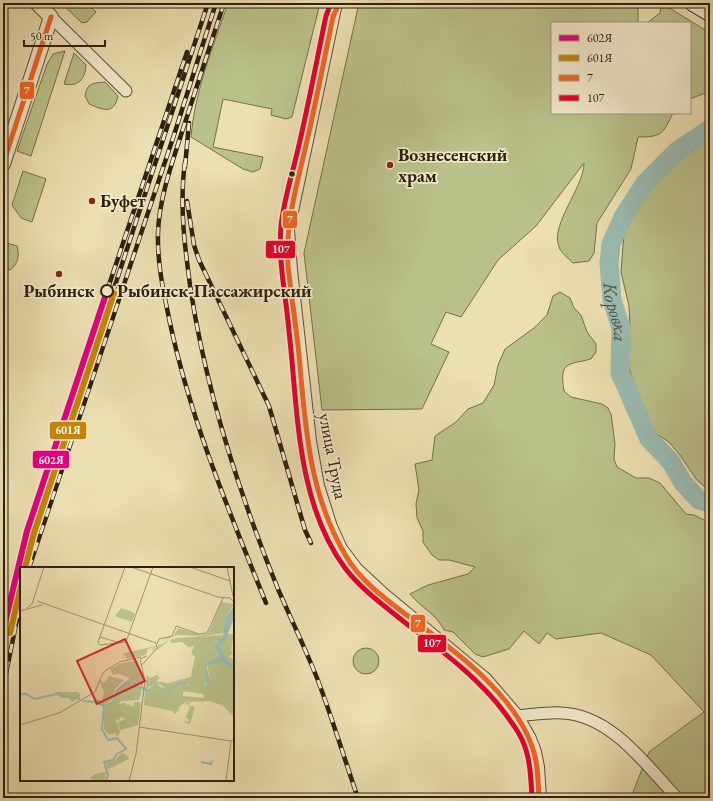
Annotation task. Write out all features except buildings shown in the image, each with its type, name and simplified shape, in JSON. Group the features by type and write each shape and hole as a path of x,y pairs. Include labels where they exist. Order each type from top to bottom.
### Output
{"main road":[{"path":"693,3 710,13"}],"street":[{"path":"37,3 126,91"},
{"path":"333,17 335,3"},
{"path":"333,17 338,3"},
{"path":"3,164 51,17"},
{"name":"улица Труда","path":"333,17 287,230 311,464 316,486 330,528 346,559 384,596 485,680 516,716 529,739 534,752 537,767 539,798"},
{"path":"3,130 20,112"},
{"path":"516,716 562,713 580,716 596,723 613,733 635,752 676,798"}],"green space":[{"path":"61,3 87,3 96,12 87,22 82,23"},
{"path":"228,3 320,3 292,117 286,119 271,115 272,109 223,99 213,147 263,157 260,169 253,172 243,169 191,137 196,102"},
{"path":"359,3 638,3 638,22 551,22 551,114 673,114 667,126 657,135 638,137 631,169 597,223 594,253 589,261 573,263 563,254 559,247 557,238 563,217 583,173 584,163 536,226 498,260 461,317 446,312 431,344 449,352 422,409 322,410 304,253"},
{"path":"661,6 671,9 710,33 710,91 691,99 691,22 648,22 660,13"},
{"path":"65,51 31,156 17,151 47,64 53,54"},
{"path":"74,53 86,65 84,75 77,83 69,85 64,84"},
{"path":"105,82 118,96 114,106 103,109 89,104 85,96 87,88 91,84"},
{"path":"710,135 710,488 704,486 696,479 680,455 669,442 655,433 648,418 628,364 626,339 630,328 629,306 621,272 624,233 644,194 664,171 688,149"},
{"path":"23,171 46,179 32,222 21,218 12,205"},
{"path":"7,243 17,246 18,253 18,260 10,270 3,268 3,246"},
{"path":"560,292 570,298 574,308 581,315 587,332 596,344 596,352 591,359 571,364 564,369 564,391 571,397 602,404 608,408 611,414 615,444 614,459 617,467 636,478 649,478 660,483 686,514 694,515 710,523 710,798 641,798 633,792 649,752 704,712 651,655 601,633 556,639 547,633 539,644 524,631 509,649 483,657 475,654 453,632 444,630 437,619 410,594 428,585 468,574 475,567 449,560 439,560 432,555 423,542 423,531 417,518 416,504 419,490 415,464 432,460 435,436 456,422 468,409 483,403 494,385 498,365 505,349 534,328 547,315 553,296"},
{"path":"366,648 375,652 379,661 375,670 366,674 357,670 353,661 357,652"}],"waterway":[{"name":"Коровка","path":"710,129 677,151 645,183 623,217 611,244 609,263 612,300 621,328 620,373 649,439 671,462 683,483 699,500 710,503"},
{"path":"689,798 691,796 710,795"}],"railway":[{"path":"22,567 208,3"},
{"path":"29,567 174,135 216,3"},
{"path":"224,3 166,183 159,221 158,245 161,279 170,323 189,395 212,465 266,603"},
{"path":"107,291 187,52"},
{"path":"185,167 189,123"},
{"path":"185,162 183,178 183,211 187,260 198,330 215,405 250,516 278,589 317,678 358,798"},
{"path":"187,201 194,245 199,260 269,406 305,530 311,543"},
{"path":"3,647 20,576"},
{"path":"3,688 20,605"}],"transit line":[{"name":"107","path":"331,3 326,16 303,129 284,205 280,239 281,266 288,318 298,423 308,485 317,514 329,542 351,576 380,603 470,675 493,699 511,721 522,740 528,756 532,798"},
{"name":"7","path":"339,3 333,17 292,204 288,234 288,265 307,433 316,484 334,533 351,564 380,594 459,655 477,671 495,688 510,706 523,726 534,752 539,798"},
{"name":"7","path":"3,164 51,17"},
{"name":"602Я","path":"3,631 27,531 107,291"},
{"name":"601Я","path":"25,567 34,533 114,293"},
{"name":"601Я","path":"10,633 20,590"}],"place":[{"name":"Вознесенский храм","path":"390,165"},
{"name":"Буфет","path":"92,201"},
{"name":"Рыбинск","path":"59,274"},
{"name":"Рыбинск-Пассажирский","path":"107,291"}]}
